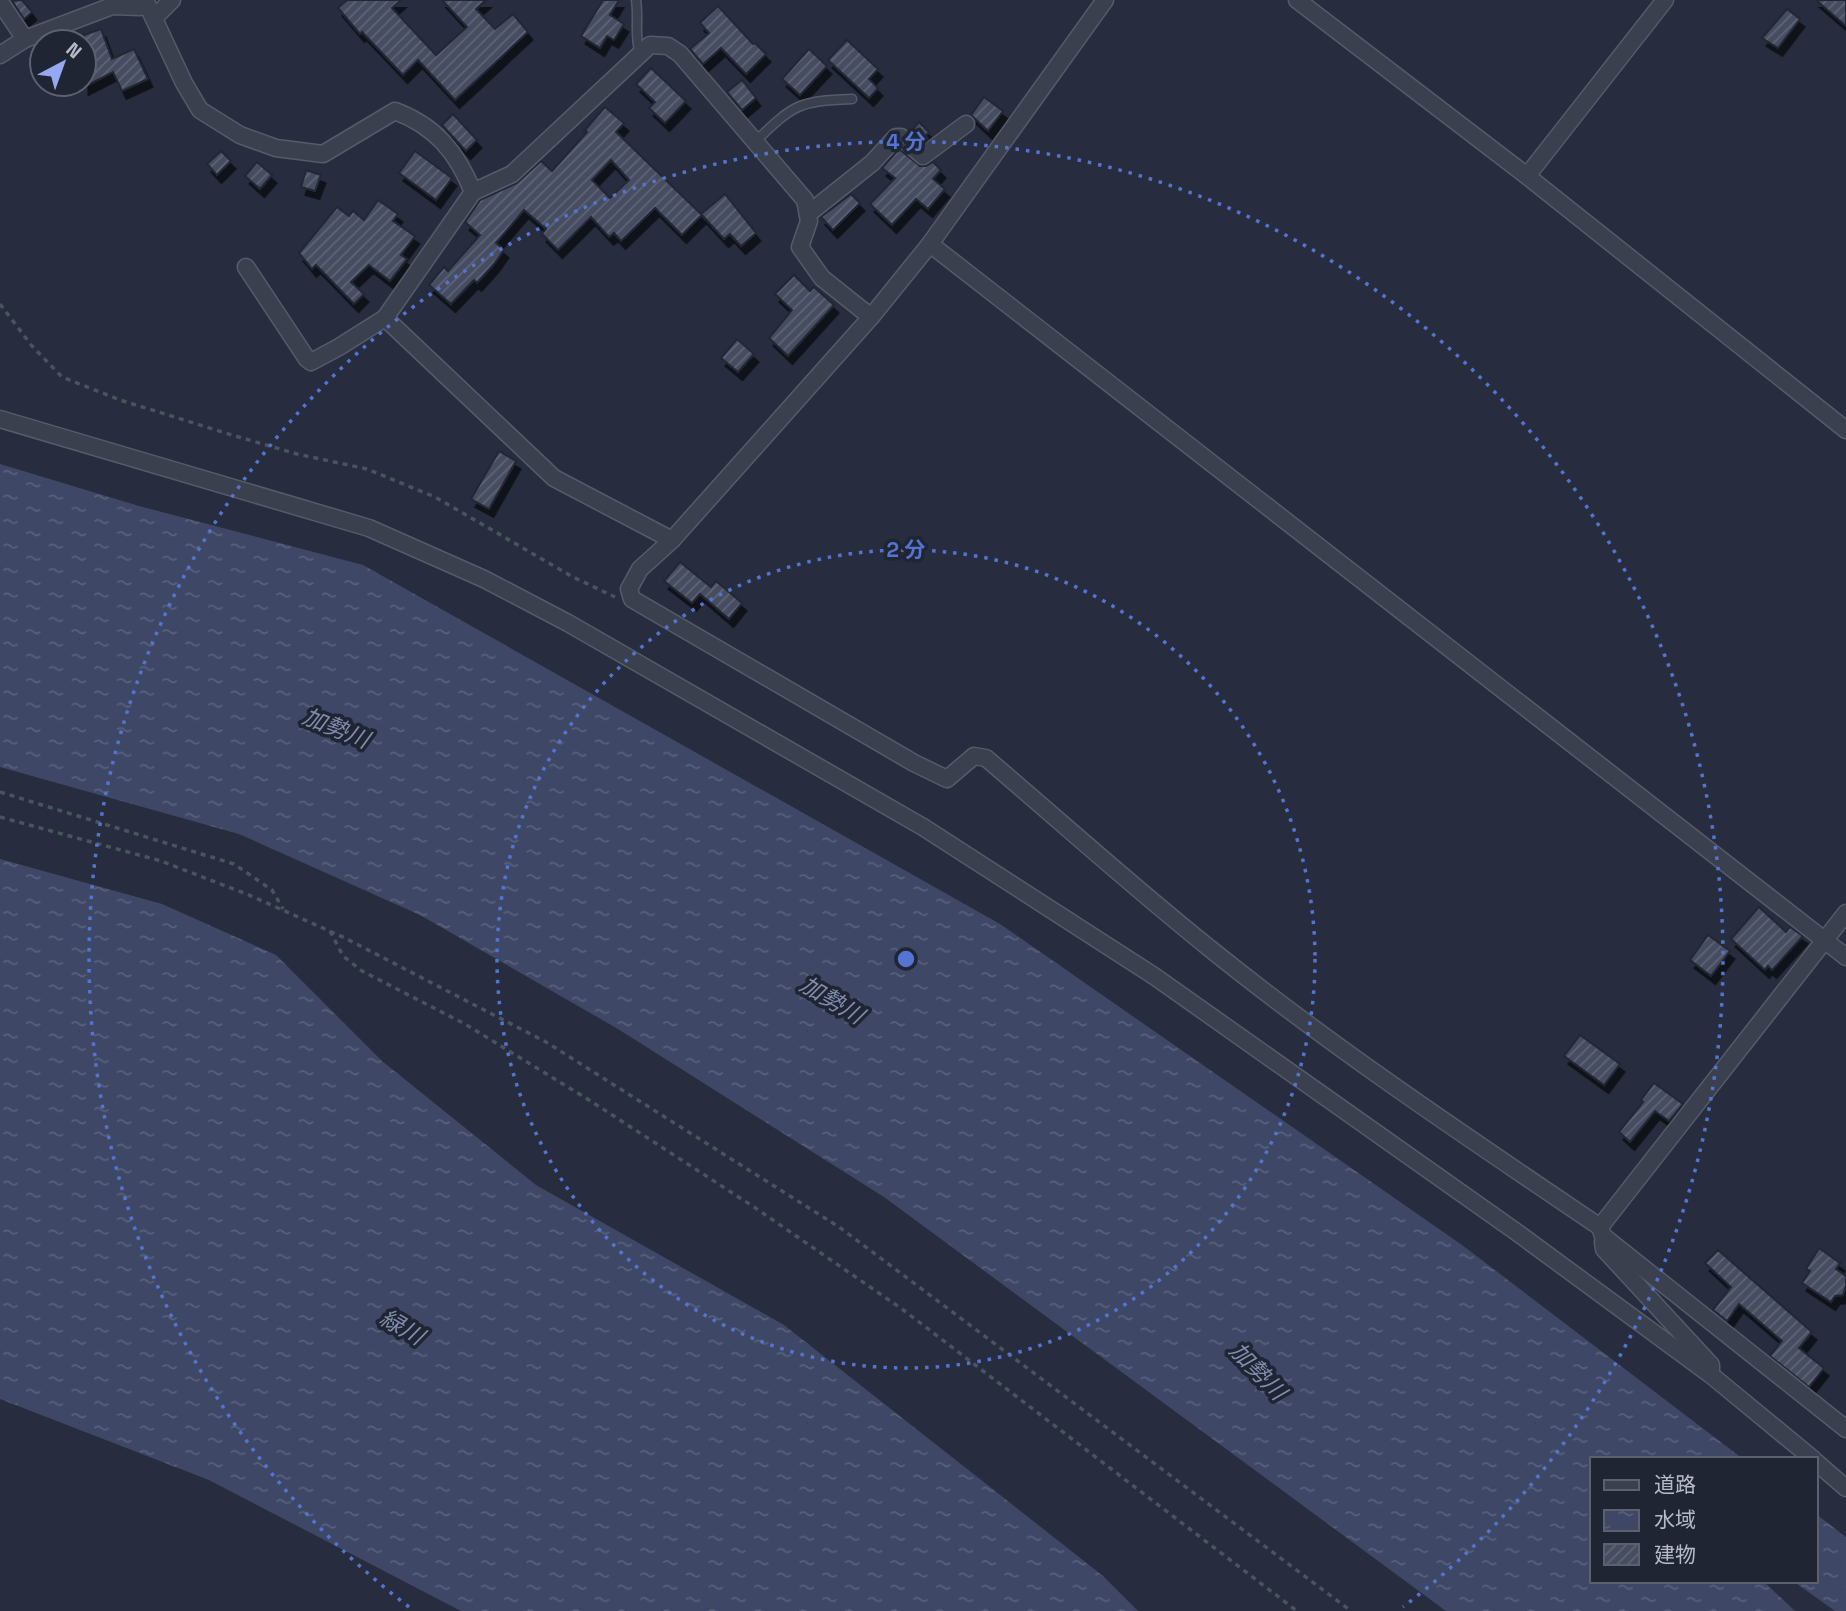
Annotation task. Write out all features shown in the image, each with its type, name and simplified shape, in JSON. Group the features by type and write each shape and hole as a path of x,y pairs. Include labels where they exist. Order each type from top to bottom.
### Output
{"street":[{"path":"154,18 172,0"},
{"path":"1105,0 930,244 871,317 672,540 640,569 629,589 632,599 914,763 947,779 974,756 986,758 1208,947 1323,1036 1602,1231 1846,1429"},
{"path":"1297,0 1527,176 1846,430"},
{"path":"1527,176 1665,0"},
{"path":"0,2 25,39"},
{"path":"0,55 25,39 112,6 147,4 184,83 200,110 240,135 276,148 323,155 395,111 418,119 452,150 473,192"},
{"path":"246,267 311,362 385,318 473,192 512,174 650,45 667,46 680,54 805,200 809,221 800,247 822,278 871,317"},
{"path":"808,214 873,163 895,137 901,137 923,156 966,124"},
{"path":"930,244 1846,957"},
{"path":"385,318 554,478 672,540"},
{"path":"0,419 369,528 484,579 568,623 923,827 1154,976 1515,1231 1711,1375 1811,1457"},
{"path":"1711,1375 1712,1365 1604,1249 1602,1231 1846,913"},
{"path":"1818,1463 1846,1488"}],"lane":[{"path":"636,0 638,13 635,40 640,54"},
{"path":"756,142 781,117 799,105 818,100 852,99"}],"path":[{"path":"0,304 32,346 62,377 120,400 232,435 367,470 435,497 573,577 622,600 632,599"},
{"path":"0,792 234,864 272,890 284,910"},
{"path":"0,817 161,861 284,910 546,1042 839,1227 1351,1611"},
{"path":"330,931 343,956 362,971 465,1024 589,1100 847,1270 921,1323 1297,1611"}],"water":[{"name":"加勢川","path":"0,464 139,506 363,565 1000,924 1462,1245 1740,1457 1590,1457 1590,1583 1765,1583 1795,1611 1446,1611 884,1197 618,1029 420,915 239,834 0,767"},
{"name":"緑川","path":"0,859 162,904 276,955 382,1061 536,1185 784,1325 1103,1576 1138,1611 461,1611 209,1480 0,1399"},
{"path":"1818,1516 1846,1537 1846,1611 1835,1611 1796,1583 1818,1583"}],"building":[{"path":"22,0 32,12 24,19 12,1"},
{"path":"347,0 401,0 392,8 436,55 467,27 442,0 486,0 476,9 495,29 513,14 528,32 455,100 418,60 403,75 362,32 360,34 338,8"},
{"path":"603,0 619,0 610,15 624,24 614,40 607,36 600,48 581,36"},
{"path":"1816,0 1846,0 1846,26"},
{"path":"718,6 753,44 766,54 746,74 721,48 703,64 690,49 709,33 700,23"},
{"path":"1787,9 1800,19 1778,48 1762,38"},
{"path":"101,29 112,59 134,49 148,79 122,91 113,72 98,80 98,30"},
{"path":"847,40 878,69 869,79 878,88 869,98 828,60"},
{"path":"809,49 827,66 800,95 782,79"},
{"path":"651,68 686,101 665,123 649,108 655,102 636,84"},
{"path":"742,80 756,98 742,110 727,92"},
{"path":"984,97 1003,111 988,131 971,115"},
{"path":"605,107 624,123 616,132 702,215 682,235 655,208 621,241 614,233 609,237 591,217 558,250 542,234 546,229 524,210 496,243 504,250 494,264 477,283 474,280 451,304 429,285 444,267 448,271 480,235 465,222 480,200 517,183 541,161 552,171 587,132 585,130","holes":["611,160 629,180 610,198 592,180"]},
{"path":"453,114 477,140 466,151 442,125"},
{"path":"919,122 929,132 921,141 911,132"},
{"path":"899,149 920,166 933,162 941,170 933,179 945,189 928,209 916,199 892,225 870,204 895,178 882,168"},
{"path":"221,151 231,161 217,175 207,164"},
{"path":"415,151 452,178 436,200 399,173"},
{"path":"257,162 272,175 260,189 245,176"},
{"path":"306,170 321,175 315,191 301,187"},
{"path":"725,194 756,233 741,246 730,234 724,239 701,214"},
{"path":"851,194 860,203 833,230 821,217"},
{"path":"378,200 398,214 393,221 415,236 401,255 407,259 390,281 369,265 351,282 364,294 354,304 316,265 312,269 299,253 337,207 349,216 353,211 364,220"},
{"path":"794,275 810,291 814,287 834,305 788,356 769,338 792,310 775,294"},
{"path":"737,339 754,354 738,372 721,358"},
{"path":"499,451 516,461 489,509 471,499"},
{"path":"680,562 711,587 716,581 742,603 729,619 700,594 692,603 664,581"},
{"path":"1759,907 1786,932 1790,927 1803,936 1772,970 1768,966 1765,970 1731,939"},
{"path":"1708,935 1730,951 1711,976 1690,960"},
{"path":"1580,1035 1620,1064 1604,1085 1564,1056"},
{"path":"1654,1083 1683,1104 1669,1121 1655,1111 1630,1142 1619,1132"},
{"path":"1819,1248 1840,1263 1836,1269 1846,1276 1843,1295 1835,1296 1831,1302 1802,1283 1810,1271 1806,1269"},
{"path":"1718,1250 1812,1332 1799,1348 1824,1368 1809,1387 1770,1356 1782,1341 1739,1304 1727,1321 1713,1310 1731,1287 1705,1263"}]}
